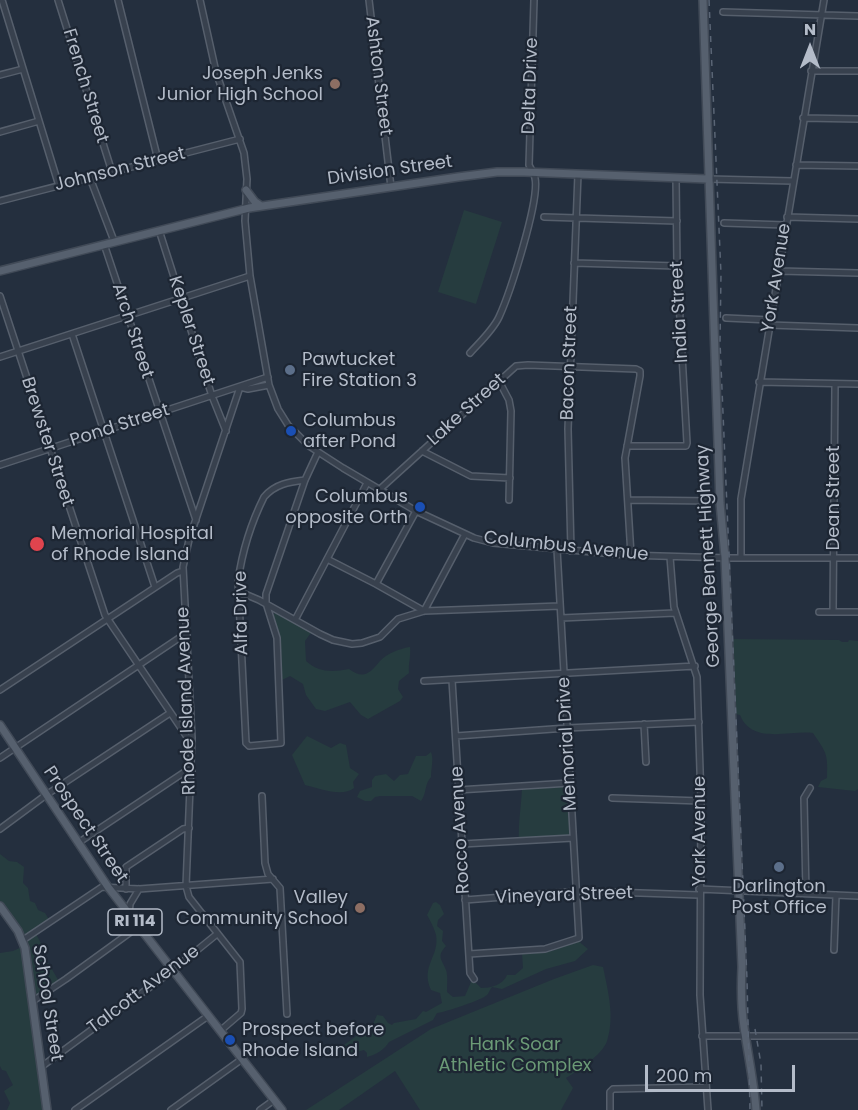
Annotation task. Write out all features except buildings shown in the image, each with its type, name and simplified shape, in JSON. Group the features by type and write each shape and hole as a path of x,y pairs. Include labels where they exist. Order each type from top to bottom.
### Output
{"main road":[{"name":"George Bennett Highway","path":"703,0 720,503 725,557 742,1000 756,1110"},
{"name":"Division Street","path":"0,271 245,209 497,172 709,179"},
{"path":"246,190 261,206"},
{"name":"Prospect Street","path":"0,725 108,887 282,1110"},
{"name":"School Street","path":"0,906 23,940 47,1110"}],"street":[{"path":"2,0 59,186"},
{"name":"French Street","path":"58,0 112,172"},
{"path":"118,0 158,160"},
{"name":"Columbus Avenue","path":"200,0 216,72 240,139 246,167 245,209 250,276 269,385 278,409 288,425 309,446 416,511 465,534 493,543 571,551 670,557 858,558"},
{"name":"Ashton Street","path":"369,0 391,187"},
{"name":"Delta Drive","path":"470,353 494,326 503,307 530,217 535,187 529,165 534,0"},
{"name":"York Avenue","path":"741,558 741,499 824,0"},
{"path":"723,12 858,16"},
{"path":"0,75 23,69"},
{"path":"811,71 858,71"},
{"path":"803,118 858,119"},
{"path":"0,132 39,121"},
{"name":"Johnson Street","path":"0,201 240,139"},
{"path":"796,165 858,166"},
{"name":"Bacon Street","path":"571,551 568,429 578,174"},
{"name":"India Street","path":"627,446 686,446 677,266 676,177"},
{"path":"90,178 114,241"},
{"name":"Division Street","path":"709,179 793,181"},
{"path":"787,217 858,219"},
{"path":"544,218 677,221"},
{"path":"724,223 786,225"},
{"name":"Kepler Street","path":"159,230 212,396 226,431"},
{"name":"Arch Street","path":"104,244 196,519"},
{"path":"574,263 677,266"},
{"path":"778,271 858,273"},
{"path":"0,357 250,276"},
{"name":"Brewster Street","path":"0,296 107,619 187,737 192,738"},
{"path":"726,318 858,328"},
{"path":"72,334 155,586"},
{"name":"Lake Street","path":"380,490 512,368 521,365 640,371 627,446"},
{"name":"Pond Street","path":"0,465 268,377"},
{"path":"499,381 509,400 511,411 509,500"},
{"path":"759,382 858,384"},
{"name":"Dean Street","path":"833,612 835,384"},
{"name":"Pond Street","path":"240,387 248,389 269,385"},
{"name":"Rhode Island Avenue","path":"186,886 192,738 184,557 240,387"},
{"path":"627,446 631,555"},
{"path":"422,451 471,476 510,478"},
{"path":"266,603 267,588 305,480 318,452"},
{"name":"Alfa Drive","path":"266,603 277,638 282,743 249,746 246,743 240,569 246,544 264,497 269,491 282,484 305,480"},
{"path":"295,620 368,483"},
{"path":"628,500 713,501"},
{"path":"376,584 416,511"},
{"path":"423,611 465,534"},
{"name":"Memorial Drive","path":"469,954 552,948 579,938 557,549"},
{"name":"York Avenue","path":"670,557 675,613 697,677 701,801 700,995 708,1110"},
{"path":"327,559 423,611"},
{"path":"0,690 155,586 183,572"},
{"path":"240,592 266,603 320,634 333,640 352,644 380,637 399,619 423,611 560,606"},
{"path":"819,612 858,612"},
{"path":"561,618 675,613"},
{"path":"0,758 187,635"},
{"path":"424,681 695,666"},
{"name":"Rocco Avenue","path":"452,680 470,973 474,979"},
{"path":"0,829 46,795 170,713"},
{"path":"456,736 699,722"},
{"path":"645,724 646,762"},
{"path":"78,843 186,771 192,770"},
{"path":"458,790 570,783"},
{"path":"806,894 804,798 810,788"},
{"path":"262,796 265,863 268,874 280,888 287,1014"},
{"path":"612,798 701,801"},
{"path":"126,889 128,865 183,829 189,828"},
{"path":"462,844 573,838"},
{"path":"23,940 102,887 139,889 273,879"},
{"path":"186,886 189,897 240,962 243,1006 241,1013 220,1031"},
{"path":"129,914 130,904 139,889"},
{"name":"Vineyard Street","path":"465,900 576,892 738,891 858,896"},
{"path":"834,950 836,895"},
{"path":"33,1001 139,926"},
{"name":"Talcott Avenue","path":"41,1067 217,934"},
{"path":"75,1110 208,1016"},
{"path":"702,1036 858,1036"},
{"path":"171,1110 242,1059"},
{"path":"610,1110 611,1090 706,1087"},
{"path":"260,1110 274,1100"}],"green space":[{"path":"464,210 502,222 476,304 438,292"},
{"path":"279,611 313,630 305,641 306,661 321,670 349,669 359,674 366,674 386,656 410,647 409,673 399,681 398,689 403,697 368,719 361,715 350,702 325,711 316,709 306,695 303,684 290,676 282,680 272,615"},
{"path":"728,639 858,641 858,789 855,791 818,787 821,781 827,778 827,763 823,749 813,733 762,733 753,730 740,715 731,713"},
{"path":"307,736 331,748 340,743 346,745 350,768 359,774 353,782 354,788 337,792 305,785 292,755"},
{"path":"431,752 431,777 421,801 412,796 380,796 371,801 357,797 360,791 372,787 372,780 375,776 386,774 394,781 400,775 408,774 416,756 426,756"},
{"path":"571,785 573,842 519,843 522,789"},
{"path":"0,854 9,861 17,862 24,867 23,883 28,888 30,901 35,903 38,910 45,913 51,923 36,934 43,947 43,957 61,985 35,1004 46,1110 7,1110 10,1103 4,1091 13,1085 6,1071 0,1066 0,953 24,946 0,907"},
{"path":"436,902 444,914 438,920 437,926 443,931 442,941 446,946 441,956 447,972 447,992 453,997 465,996 471,982 474,981 481,988 489,987 500,984 507,975 515,975 523,968 522,953 552,951 577,940 588,949 575,961 546,969 502,989 492,987 484,997 437,1013 433,1020 389,1042 374,1055 367,1057 364,1050 343,1056 344,1045 362,1032 371,1029 377,1015 383,1016 392,1025 416,1019 423,1011 426,1012 442,1003 440,993 431,990 428,982 436,942 435,933 427,915 433,903"},
{"name":"Hank Soar Athletic Complex","path":"593,965 603,967 610,1004 609,1032 601,1051 566,1078 573,1088 561,1110 420,1110 395,1071 339,1110 306,1110 431,1029"}],"railway":[{"path":"709,0 721,274 720,342 747,979 750,1110"},
{"path":"755,1029 761,1064 762,1110"}],"place":[{"name":"Joseph Jenks Junior High School","path":"335,84"},
{"name":"Pawtucket Fire Station 3","path":"290,370"},
{"name":"Columbus after Pond","path":"291,431"},
{"name":"Columbus opposite Orth","path":"420,507"},
{"name":"Memorial Hospital of Rhode Island","path":"37,544"},
{"name":"Darlington Post Office","path":"779,867"},
{"name":"Valley Community School","path":"360,908"},
{"name":"Prospect before Rhode Island","path":"230,1040"}]}
